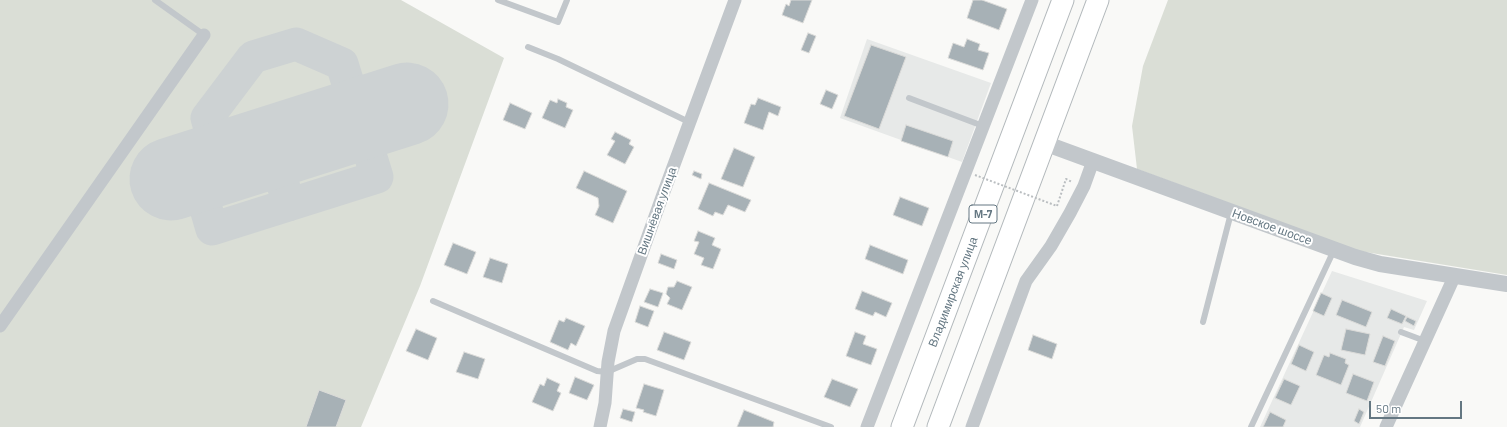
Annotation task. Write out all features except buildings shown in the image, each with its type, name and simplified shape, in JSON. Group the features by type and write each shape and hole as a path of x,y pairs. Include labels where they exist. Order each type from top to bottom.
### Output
{"highway":[{"name":"Владимирская улица","path":"902,427 1063,0"},
{"name":"М-7","path":"938,427 1098,0"}],"street":[{"name":"Вишнёвая улица","path":"600,427 605,402 607,372 614,331 734,0"},
{"path":"867,427 1032,0"},
{"path":"0,326 204,35"},
{"name":"Новское шоссе","path":"1044,143 1334,250 1380,264 1507,284"},
{"path":"972,427 1026,281 1051,246 1070,213 1084,186 1093,161"},
{"path":"1386,427 1455,275"}],"lane":[{"path":"155,0 204,35"},
{"path":"498,0 558,22 567,0"},
{"path":"528,47 558,58 689,122"},
{"path":"909,98 983,126"},
{"path":"1203,322 1232,212"},
{"path":"1251,427 1334,250"},
{"path":"433,301 597,371 607,372 637,359 645,359 831,427"},
{"path":"1401,332 1425,341"}],"path":[{"path":"976,176 1057,206 1066,179"}],"shaded area":[{"path":"0,0 401,0 504,58 420,286 361,427 0,427"},
{"path":"1168,0 1507,0 1507,275 1359,251 1137,169 1132,126 1143,66"},
{"path":"867,39 991,83 962,162 840,118"},
{"path":"1332,271 1427,301 1414,330 1404,327 1360,427 1260,427"}],"taxiway":[{"path":"195,171 212,229 377,177 342,64 296,44 253,57 207,118 220,163"},
{"path":"272,147 289,205"}],"runway":[{"path":"171,179 407,104"}]}
